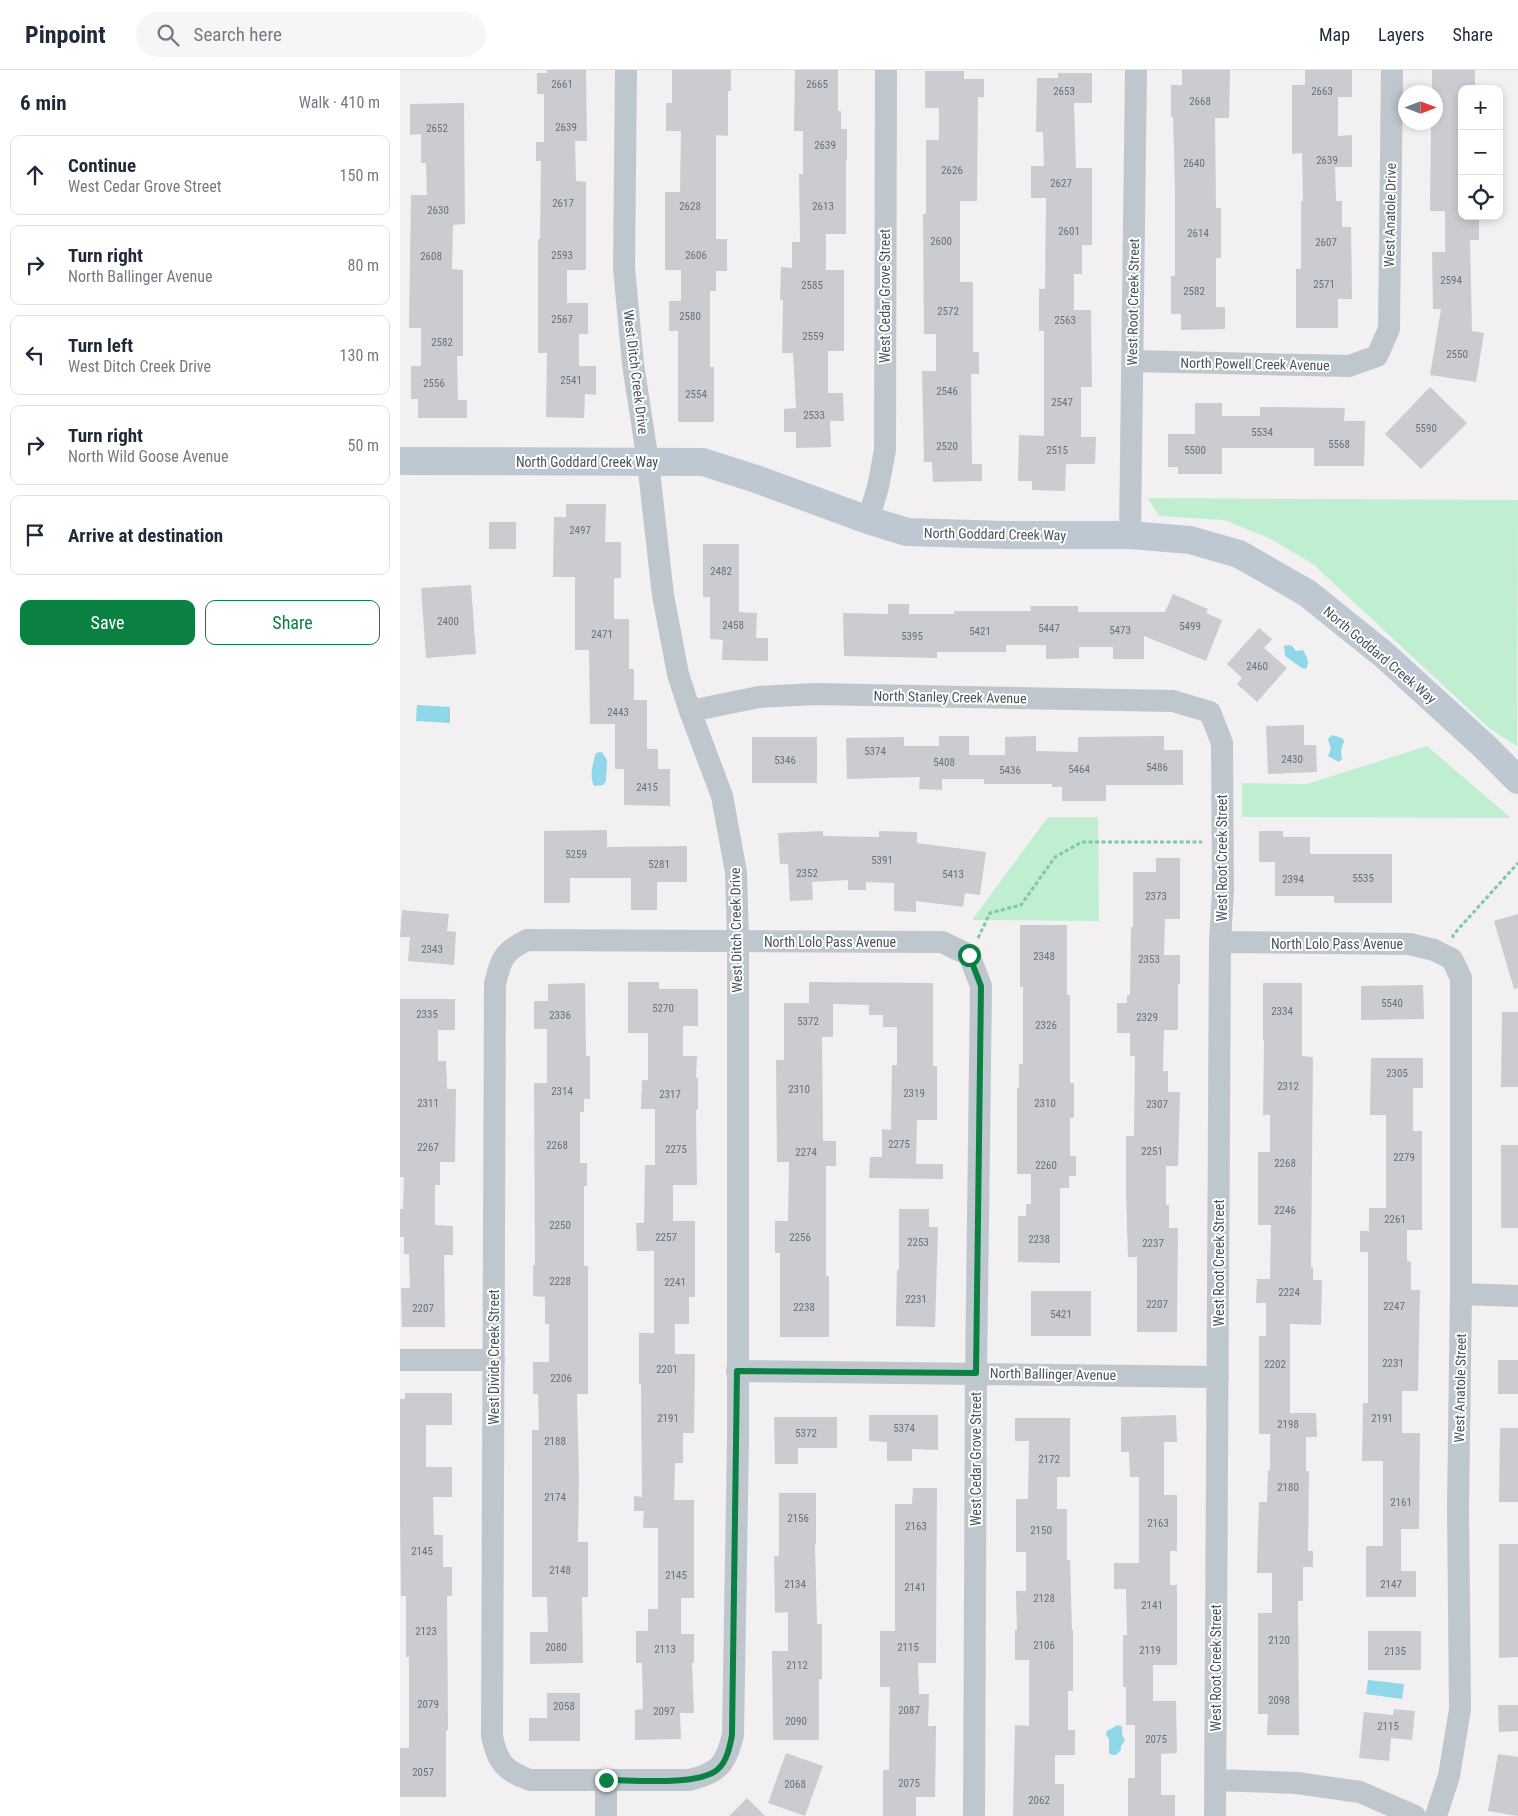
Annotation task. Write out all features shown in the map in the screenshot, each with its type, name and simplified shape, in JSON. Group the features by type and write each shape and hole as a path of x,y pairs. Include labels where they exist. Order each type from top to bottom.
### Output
{"street":[{"name":"West Ditch Creek Drive","path":"606,1780 689,1780 704,1776 718,1769 728,1752 732,1735 737,1371 738,941 736,872 722,796 678,674 663,595 648,462 633,364 624,268 626,70"},
{"name":"West Cedar Grove Street","path":"868,520 878,487 885,450 886,70"},
{"name":"West Root Creek Street","path":"1130,535 1136,70"},
{"name":"West Anatole Drive","path":"1377,356 1389,329 1392,70"},
{"name":"North Powell Creek Avenue","path":"1133,361 1349,366 1377,356"},
{"name":"North Goddard Creek Way","path":"400,461 703,462 907,532 1008,535 1130,535 1190,540 1239,554 1307,593 1383,654 1484,746 1518,780"},
{"name":"North Stanley Creek Avenue","path":"690,711 759,697 815,694 1173,701 1210,712"},
{"name":"West Root Creek Street","path":"1210,712 1222,743 1223,842 1220,942 1214,1816"},
{"name":"North Lolo Pass Avenue","path":"511,948 526,940 942,942 969,955"},
{"name":"North Lolo Pass Avenue","path":"1220,942 1410,944 1434,950 1452,959"},
{"name":"West Divide Creek Street","path":"511,948 500,963 495,984 492,1736 495,1752 504,1766 516,1775 530,1780 606,1780"},
{"name":"West Cedar Grove Street","path":"969,955 981,986 976,1373 974,1816"},
{"name":"West Anatole Street","path":"1436,1816 1449,1776 1460,1709 1458,1507 1461,1294 1461,978 1452,959"},
{"path":"1461,1294 1518,1296"},
{"path":"400,1360 494,1360"},
{"name":"North Ballinger Avenue","path":"737,1371 1218,1377"},
{"path":"606,1780 606,1816"},
{"path":"1215,1780 1298,1783 1360,1792 1415,1816"}],"path":[{"path":"969,955 990,913 1021,905 1055,858 1082,842 1223,842"},
{"path":"1452,959 1453,935 1518,863"}],"green space":[{"path":"1148,498 1518,500 1517,746 1490,729 1314,565 1269,538 1224,520 1159,516"},
{"path":"1427,746 1511,818 1242,817 1242,783 1307,784"},
{"path":"1048,817 1098,817 1099,921 972,920"}],"water":[{"path":"1289,645 1296,651 1303,650 1308,661 1306,669 1285,656 1284,646"},
{"path":"417,705 450,707 450,723 416,721"},
{"path":"1332,735 1342,738 1344,741 1341,750 1342,759 1339,762 1328,756 1331,749 1328,739"},
{"path":"602,752 607,760 606,781 603,785 594,786 592,774 594,761 596,753"},
{"path":"1368,1680 1404,1684 1402,1699 1366,1694"},
{"path":"1118,1725 1122,1727 1122,1734 1125,1740 1121,1750 1116,1755 1112,1755 1109,1753 1109,1739 1106,1735 1107,1731"}],"building":[{"path":"547,70 586,70 587,141 575,141 576,181 586,182 586,270 567,270 567,303 588,303 588,334 579,334 579,366 596,366 596,395 585,394 584,418 546,417 547,353 538,353 538,239 540,239 541,161 536,161 536,142 544,142 544,94 537,94 537,73 547,73"},
{"path":"672,70 731,70 731,91 728,91 728,136 716,135 716,239 727,239 727,271 716,271 716,291 710,291 710,367 714,367 714,422 678,422 678,331 669,331 669,301 681,301 681,270 665,270 665,192 680,192 681,131 666,131 666,103 672,103"},
{"path":"795,70 838,70 838,111 841,111 841,129 847,129 846,234 826,234 826,270 844,270 844,351 828,351 828,393 843,393 844,421 830,421 831,447 796,448 796,432 784,432 784,409 796,408 793,353 782,353 783,300 780,300 781,267 792,268 792,242 800,242 799,174 803,174 803,131 794,131"},
{"path":"1182,70 1230,70 1229,118 1215,118 1216,208 1221,208 1221,258 1216,258 1216,307 1225,307 1225,329 1181,330 1181,314 1171,314 1171,276 1175,276 1175,190 1171,85 1182,85"},
{"path":"1305,70 1352,70 1352,97 1338,97 1338,136 1352,135 1352,167 1335,167 1336,201 1342,201 1342,227 1351,227 1352,299 1338,299 1338,328 1296,328 1296,269 1301,269 1301,201 1303,201 1302,153 1292,154 1292,85 1305,85"},
{"path":"1432,70 1475,70 1475,85 1458,85 1458,220 1479,220 1479,240 1470,240 1472,331 1484,333 1476,382 1430,375 1441,309 1433,309 1432,252 1445,252 1445,211 1430,211 1431,130 1443,130 1443,85 1432,85"},
{"path":"925,71 964,71 964,79 984,79 984,97 978,97 977,201 960,201 960,282 973,282 973,352 979,352 979,374 971,374 972,464 982,464 982,481 933,482 932,462 924,462 922,371 936,371 936,334 924,334 923,214 926,214 926,140 939,140 939,108 925,108"},
{"path":"1058,73 1092,73 1092,103 1074,103 1076,168 1092,168 1092,245 1082,245 1082,274 1074,274 1074,310 1091,310 1092,387 1081,387 1081,437 1096,437 1095,464 1066,464 1065,491 1032,490 1032,481 1018,481 1019,435 1044,436 1044,331 1039,331 1039,289 1045,289 1046,198 1031,198 1031,166 1044,166 1043,132 1036,132 1037,78 1058,78"},
{"path":"464,103 465,224 453,225 452,269 463,270 463,356 457,356 458,400 467,400 467,418 418,418 418,399 411,399 411,366 421,366 421,328 409,328 411,195 427,195 426,163 421,163 421,134 410,135 410,104"},
{"path":"1430,387 1467,423 1421,469 1385,434"},
{"path":"1195,403 1222,403 1222,416 1260,416 1260,407 1345,408 1344,421 1365,421 1364,466 1314,466 1314,448 1222,448 1222,474 1178,474 1178,467 1168,467 1168,434 1195,434"},
{"path":"566,504 606,504 605,542 621,542 621,578 614,578 614,619 629,619 629,669 634,669 634,700 647,700 647,749 658,749 658,769 670,769 670,806 624,805 624,769 615,769 615,724 590,724 589,650 575,650 575,577 553,577 554,517 566,517"},
{"path":"489,522 516,522 516,549 489,549"},
{"path":"703,544 739,544 739,612 757,613 756,638 768,638 768,661 722,660 723,640 710,639 710,597 703,597"},
{"path":"471,585 476,654 426,658 421,588"},
{"path":"1173,594 1208,609 1206,613 1222,620 1206,661 1144,636 1144,659 1113,659 1113,647 1079,647 1079,658 1046,659 1046,645 1006,645 1006,652 937,652 937,658 844,656 843,613 888,614 888,604 909,604 909,614 954,614 954,611 1031,611 1030,606 1078,606 1078,612 1165,612"},
{"path":"1259,628 1272,639 1264,648 1287,668 1257,702 1237,684 1242,678 1227,664"},
{"path":"1304,725 1304,745 1316,745 1317,772 1268,774 1266,726"},
{"path":"939,736 969,736 969,755 1005,755 1005,737 1036,736 1036,751 1078,752 1078,737 1164,736 1164,750 1183,750 1183,785 1106,785 1106,801 1062,801 1062,787 1052,787 1052,784 984,784 984,779 942,779 942,790 919,789 920,777 847,779 846,738 904,737 904,746 939,746"},
{"path":"752,737 817,737 817,783 752,783"},
{"path":"607,830 607,847 687,846 687,882 657,882 657,910 631,910 631,878 570,878 570,903 544,903 544,831"},
{"path":"823,831 823,836 879,837 879,831 917,832 917,843 986,852 980,895 965,893 963,907 916,901 916,912 894,911 894,883 866,882 866,890 848,890 848,880 812,882 813,900 790,901 788,864 780,864 778,833"},
{"path":"1259,831 1283,831 1283,837 1310,837 1310,854 1392,854 1392,903 1334,903 1334,896 1275,896 1275,862 1259,862"},
{"path":"1156,858 1180,858 1180,919 1165,919 1164,955 1180,955 1178,1030 1164,1030 1163,1071 1168,1071 1168,1092 1180,1092 1178,1166 1166,1166 1166,1205 1169,1205 1169,1228 1178,1228 1177,1332 1137,1332 1137,1257 1128,1257 1126,1195 1126,1136 1134,1136 1135,1056 1130,1056 1130,1033 1117,1033 1117,1003 1127,1003 1127,995 1130,995 1133,872 1156,872"},
{"path":"402,910 449,914 447,931 456,932 454,965 408,961 410,937 400,937"},
{"path":"1518,914 1518,988 1514,989 1494,921"},
{"path":"1020,925 1067,925 1067,995 1070,995 1070,1083 1074,1083 1074,1118 1070,1118 1070,1156 1076,1156 1076,1176 1069,1176 1069,1188 1060,1188 1060,1263 1018,1262 1018,1216 1026,1216 1026,1204 1031,1204 1031,1174 1017,1174 1017,1088 1019,1088 1019,1064 1023,1064 1023,987 1020,987"},
{"path":"628,982 659,982 659,989 698,989 698,1026 683,1026 683,1056 697,1056 697,1185 673,1185 673,1221 695,1221 695,1297 689,1297 689,1324 675,1324 675,1354 695,1354 694,1433 683,1433 683,1463 675,1463 674,1500 694,1500 694,1598 681,1598 681,1634 694,1634 694,1663 692,1663 694,1713 680,1713 681,1739 635,1740 635,1710 643,1709 642,1663 636,1663 636,1631 648,1631 648,1609 658,1609 658,1528 643,1528 644,1511 634,1511 634,1496 642,1497 639,1333 654,1333 654,1251 637,1251 636,1223 644,1223 645,1165 655,1165 655,1109 641,1109 642,1080 648,1080 648,1033 628,1033"},
{"path":"809,982 933,983 933,1066 937,1066 937,1120 917,1120 916,1164 943,1164 943,1179 869,1178 870,1157 882,1157 882,1129 891,1130 892,1065 897,1065 897,1027 883,1027 883,1015 869,1015 869,1005 833,1004 833,1037 822,1037 823,1141 836,1141 836,1166 826,1166 826,1276 829,1276 829,1337 780,1337 780,1253 775,1253 775,1221 788,1221 789,1162 777,1162 776,1060 784,1060 784,1003 809,1003"},
{"path":"585,983 586,1056 590,1056 590,1099 584,1099 584,1112 580,1112 580,1163 587,1163 587,1186 584,1186 584,1266 588,1266 588,1394 577,1394 578,1542 588,1542 588,1597 582,1597 583,1663 530,1664 530,1632 548,1632 547,1597 532,1597 532,1430 539,1430 538,1394 533,1394 533,1362 549,1362 549,1324 545,1324 545,1297 533,1296 533,1265 535,1265 534,1083 547,1083 547,1029 534,1029 534,1001 548,1001 548,984"},
{"path":"1263,983 1302,983 1302,1056 1313,1057 1311,1267 1313,1267 1313,1280 1322,1280 1321,1325 1290,1324 1290,1413 1316,1413 1317,1437 1306,1437 1306,1471 1309,1471 1308,1551 1313,1551 1313,1567 1303,1567 1303,1601 1298,1601 1299,1735 1267,1735 1268,1714 1258,1714 1258,1613 1272,1613 1272,1573 1257,1573 1259,1502 1267,1502 1268,1470 1270,1471 1270,1434 1259,1434 1259,1336 1266,1336 1266,1303 1256,1303 1257,1279 1270,1279 1271,1225 1258,1225 1258,1152 1270,1152 1270,1115 1263,1115"},
{"path":"1423,985 1424,1019 1361,1020 1361,986"},
{"path":"400,999 455,999 455,1030 438,1030 438,1061 446,1061 447,1089 456,1089 455,1162 440,1162 440,1185 435,1185 435,1225 453,1226 453,1255 444,1255 445,1327 402,1327 401,1288 410,1288 409,1254 404,1254 404,1237 400,1237 400,1209 403,1209 404,1177 400,1177"},
{"path":"1502,1012 1518,1012 1518,1087 1501,1087"},
{"path":"1371,1058 1423,1058 1423,1088 1413,1088 1413,1131 1422,1131 1422,1230 1407,1230 1407,1261 1411,1262 1411,1290 1420,1290 1418,1391 1402,1391 1402,1433 1420,1433 1419,1529 1401,1529 1401,1571 1416,1571 1416,1597 1366,1597 1366,1546 1383,1546 1383,1461 1362,1461 1363,1403 1368,1403 1368,1252 1360,1252 1360,1231 1369,1231 1369,1208 1386,1208 1386,1115 1370,1115"},
{"path":"1501,1145 1518,1145 1518,1228 1501,1228"},
{"path":"899,1209 929,1209 929,1227 938,1227 935,1327 896,1326 897,1270 899,1270"},
{"path":"1031,1291 1091,1291 1091,1336 1031,1336"},
{"path":"1498,1360 1518,1360 1518,1394 1498,1394"},
{"path":"405,1393 452,1393 452,1425 426,1425 426,1467 452,1467 452,1497 433,1497 434,1535 443,1535 443,1567 452,1567 452,1596 447,1596 448,1730 446,1730 446,1797 400,1797 400,1748 409,1748 409,1657 406,1657 406,1596 401,1596 400,1515 400,1399 405,1399"},
{"path":"869,1415 938,1415 938,1450 912,1449 912,1461 887,1461 887,1442 869,1441"},
{"path":"1176,1415 1177,1442 1164,1442 1164,1495 1177,1495 1177,1551 1170,1551 1170,1585 1177,1585 1177,1665 1153,1665 1153,1701 1176,1701 1177,1753 1161,1754 1161,1795 1175,1795 1175,1816 1128,1816 1128,1778 1135,1778 1135,1725 1126,1725 1126,1687 1123,1687 1123,1635 1127,1635 1126,1589 1114,1589 1114,1563 1139,1563 1139,1477 1130,1477 1129,1452 1121,1452 1121,1417"},
{"path":"774,1417 837,1417 837,1448 798,1448 798,1464 775,1464"},
{"path":"1015,1418 1070,1418 1070,1477 1057,1477 1057,1509 1067,1509 1067,1560 1070,1560 1073,1630 1073,1691 1068,1691 1068,1730 1075,1730 1075,1755 1055,1755 1055,1784 1064,1784 1064,1816 1013,1816 1015,1725 1029,1726 1029,1660 1015,1660 1015,1630 1017,1630 1016,1591 1026,1591 1026,1552 1016,1552 1016,1499 1028,1499 1029,1441 1015,1441"},
{"path":"1500,1428 1518,1428 1518,1502 1499,1502"},
{"path":"913,1488 937,1488 936,1663 918,1663 919,1694 929,1694 928,1726 936,1726 935,1797 916,1797 916,1816 883,1816 883,1770 889,1770 890,1687 880,1687 880,1631 895,1631 895,1504 912,1504"},
{"path":"779,1493 816,1493 817,1624 822,1624 822,1679 819,1679 819,1740 773,1740 772,1651 788,1651 788,1612 775,1613 774,1556 779,1556"},
{"path":"1499,1544 1518,1544 1518,1657 1499,1658"},
{"path":"1368,1631 1421,1631 1421,1670 1368,1670"},
{"path":"547,1693 580,1693 580,1741 529,1741 529,1718 547,1718"},
{"path":"1498,1705 1518,1705 1518,1731 1499,1732"},
{"path":"1394,1709 1415,1711 1412,1740 1391,1738 1389,1761 1359,1758 1364,1712 1393,1715"},
{"path":"786,1753 823,1766 805,1816 768,1803"},
{"path":"1498,1754 1518,1757 1518,1816 1488,1811"},
{"path":"747,1798 765,1816 729,1816"}],"route":[{"path":"606,1780 689,1780 704,1776 718,1769 728,1752 732,1735 738,1439 737,1371 976,1373 981,986 969,955"}]}
